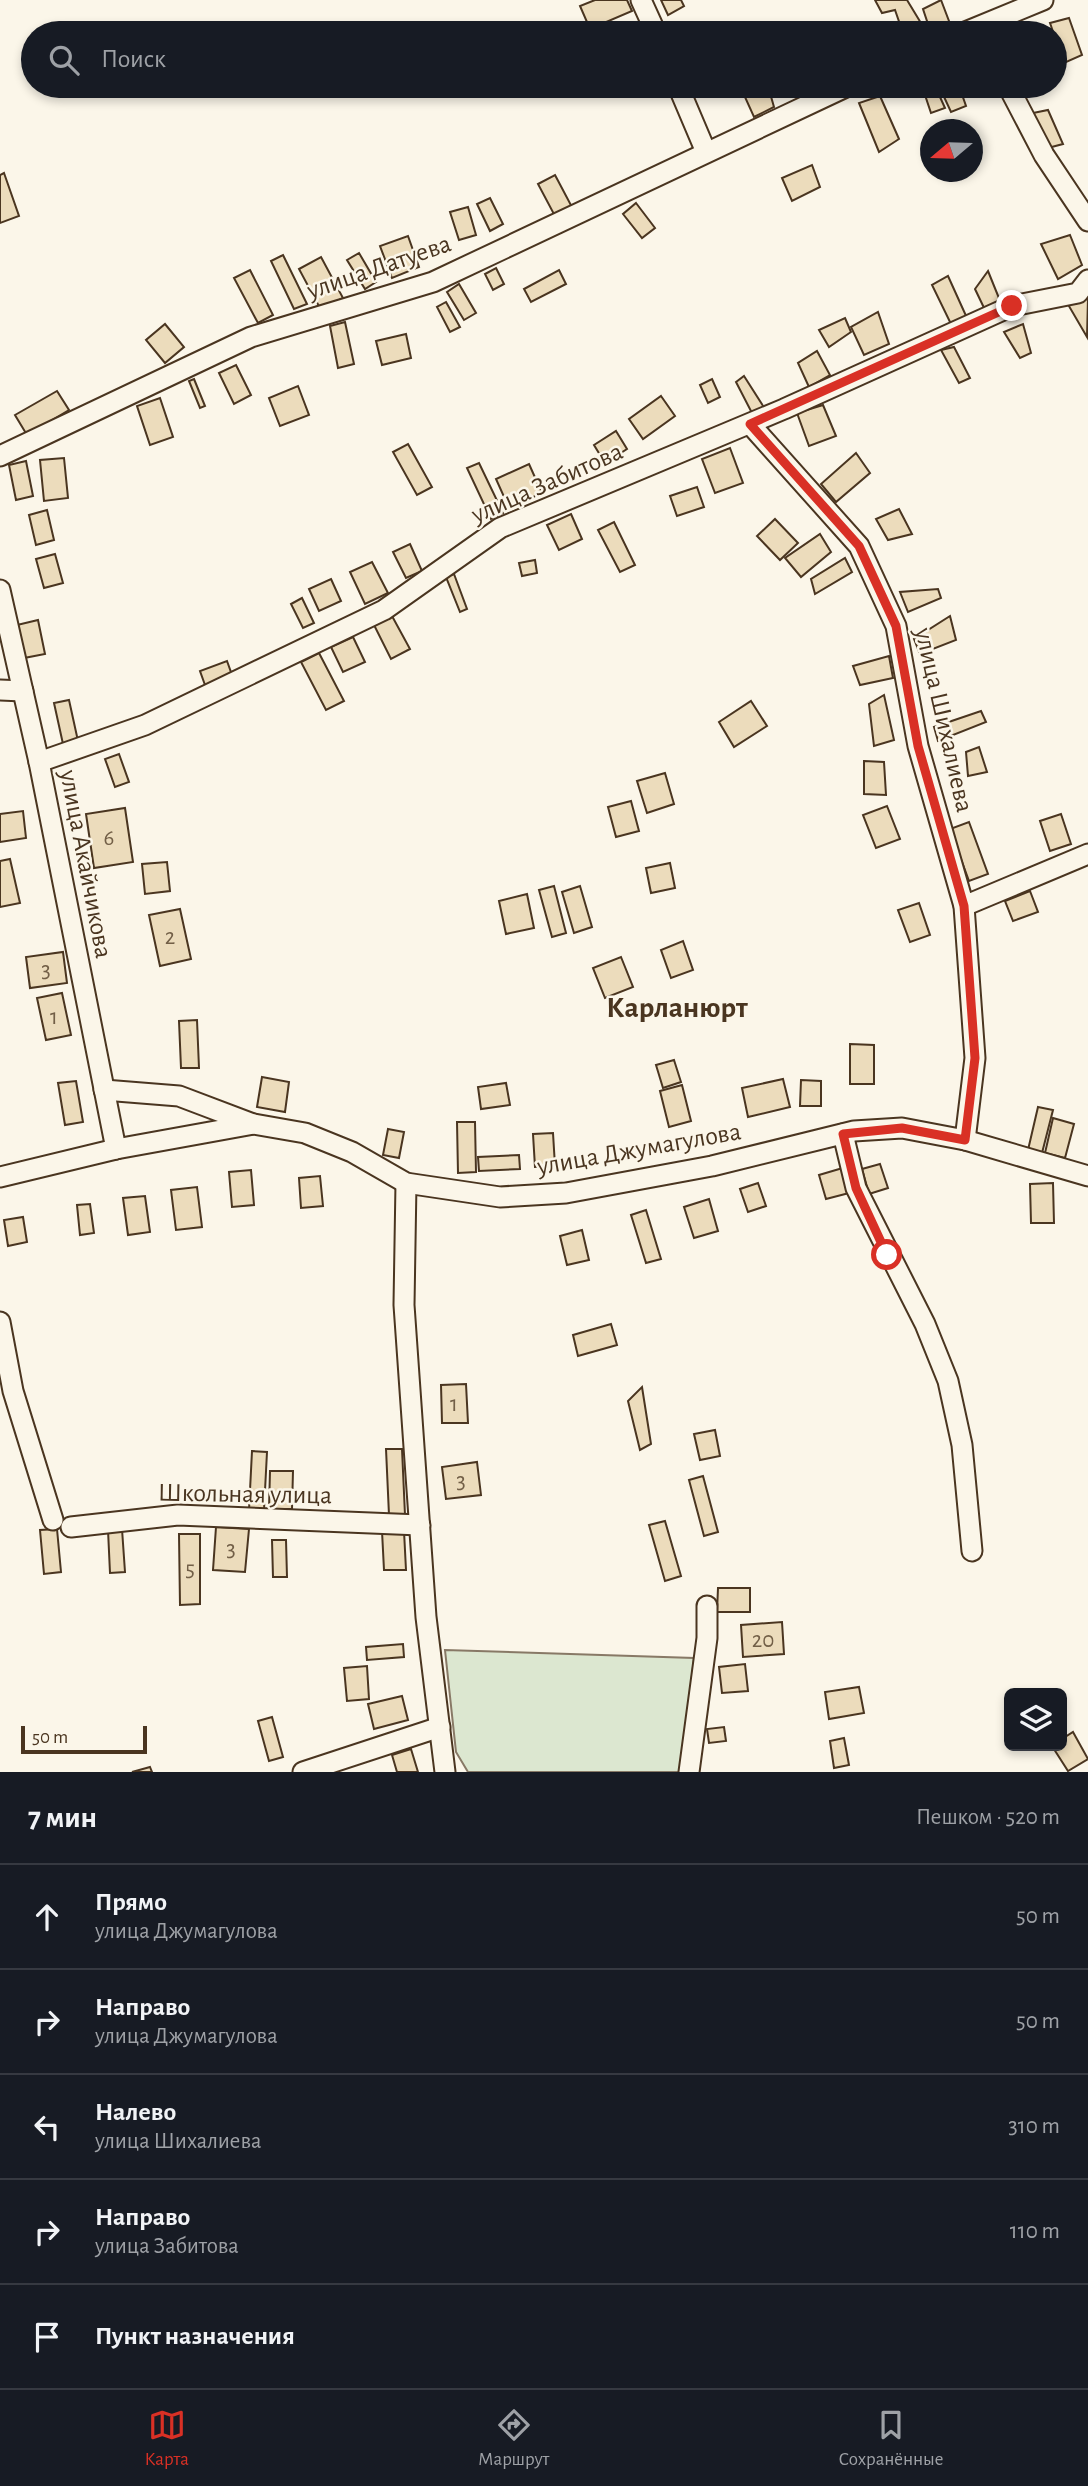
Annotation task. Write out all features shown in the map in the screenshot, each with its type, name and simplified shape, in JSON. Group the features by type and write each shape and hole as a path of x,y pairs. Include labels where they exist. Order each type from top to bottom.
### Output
{"street":[{"path":"641,0 651,21"},
{"path":"1000,21 1043,0"},
{"path":"683,98 706,152"},
{"name":"улица Датуева","path":"0,456 251,337 433,282 822,98"},
{"path":"1015,98 1044,155 1088,221"},
{"name":"улица Забитова","path":"39,762 145,725 384,610 488,534 750,424 1012,306 1078,293 1088,280"},
{"name":"улица Шихалиева","path":"750,424 859,546 896,626 918,746 964,906 975,1058 965,1140"},
{"name":"улица Акайчикова","path":"0,590 39,762 116,1149"},
{"path":"0,690 23,691"},
{"path":"964,906 1088,854"},
{"path":"104,1090 179,1096 254,1124"},
{"name":"улица Джумагулова","path":"0,1177 116,1149 254,1124 305,1133 352,1152 406,1183 499,1197 566,1193 712,1166 843,1134 902,1128 965,1140 1088,1176"},
{"path":"843,1134 856,1188 887,1255 925,1324 948,1381 962,1445 972,1551"},
{"path":"406,1183 404,1305 426,1618 445,1772"},
{"name":"Школьная улица","path":"0,1322 13,1391 62,1523 178,1515 420,1525"},
{"path":"690,1772 707,1638 708,1606"},
{"path":"303,1772 440,1727"}],"green space":[{"path":"445,1650 694,1658 681,1772 468,1772 456,1752"}],"building":[{"path":"595,0 627,0 632,11 609,21 587,21 580,6"},
{"path":"661,0 681,0 684,6 668,15"},
{"path":"875,0 907,0 920,21 899,21 895,10 882,13"},
{"path":"941,0 949,21 927,21 923,9"},
{"path":"1069,18 1082,55 1067,62 1067,21 1058,21"},
{"path":"745,98 771,98 774,107 754,117"},
{"path":"881,98 899,139 879,152 859,103"},
{"path":"926,98 940,98 945,108 931,113"},
{"path":"945,98 963,98 966,106 951,112"},
{"path":"1048,110 1063,144 1044,149 1033,113"},
{"path":"812,165 820,187 792,201 782,178"},
{"path":"4,173 19,216 0,223 0,175"},
{"path":"555,175 573,209 556,218 538,184"},
{"path":"490,198 503,224 490,231 477,204"},
{"path":"636,203 655,228 642,238 623,214"},
{"path":"468,207 476,235 459,240 450,212"},
{"path":"1070,235 1082,265 1058,279 1041,244"},
{"path":"408,236 419,267 392,278 380,246"},
{"path":"359,253 376,282 365,289 347,260"},
{"path":"283,255 307,304 294,309 271,261"},
{"path":"321,257 343,298 321,310 299,269"},
{"path":"496,268 504,284 493,290 485,274"},
{"path":"250,270 273,315 258,323 234,278"},
{"path":"559,270 566,284 531,302 524,289"},
{"path":"988,271 1003,308 986,312 975,289"},
{"path":"948,276 967,318 951,324 932,285"},
{"path":"459,284 476,313 464,320 447,292"},
{"path":"1083,292 1088,298 1087,337 1066,301"},
{"path":"446,302 460,327 450,332 437,307"},
{"path":"878,312 889,344 864,355 851,327"},
{"path":"845,318 851,332 829,347 819,330"},
{"path":"345,322 354,364 338,368 330,326"},
{"path":"165,324 184,347 165,363 146,340"},
{"path":"1023,324 1031,353 1020,358 1004,332"},
{"path":"406,334 411,358 382,365 376,341"},
{"path":"954,347 970,378 959,383 941,350"},
{"path":"817,351 830,375 809,387 798,363"},
{"path":"236,365 251,395 234,404 219,373"},
{"path":"744,376 765,409 753,415 736,382"},
{"path":"194,379 205,406 200,408 189,381"},
{"path":"712,379 720,397 708,403 700,385"},
{"path":"298,386 309,415 280,426 269,398"},
{"path":"57,391 69,410 27,435 15,415"},
{"path":"661,396 675,416 643,439 629,419"},
{"path":"160,398 173,437 150,445 137,406"},
{"path":"823,405 836,436 809,446 797,413"},
{"path":"616,431 627,449 605,463 594,445"},
{"path":"408,444 432,487 417,495 393,452"},
{"path":"730,448 743,483 715,493 702,459"},
{"path":"856,453 870,473 836,502 821,484"},
{"path":"64,458 68,498 44,501 40,460"},
{"path":"26,461 33,496 16,500 9,465"},
{"path":"479,463 503,513 491,519 467,468"},
{"path":"529,464 542,493 509,508 496,479"},
{"path":"697,487 704,507 677,516 670,496"},
{"path":"899,509 912,534 888,540 876,519"},
{"path":"47,510 54,540 36,545 29,515"},
{"path":"571,514 582,539 559,550 547,525"},
{"path":"775,519 798,543 780,560 757,536"},
{"path":"614,522 635,565 620,572 598,530"},
{"path":"820,534 831,552 801,577 785,558"},
{"path":"410,544 422,571 406,578 393,552"},
{"path":"55,554 63,583 44,588 36,559"},
{"path":"845,558 852,572 815,594 811,579"},
{"path":"535,560 537,573 522,576 519,563"},
{"path":"372,562 388,593 365,604 350,572"},
{"path":"454,574 467,609 460,612 446,577"},
{"path":"331,579 341,601 319,611 309,589"},
{"path":"938,589 941,598 908,612 900,592"},
{"path":"302,598 314,623 303,628 291,604"},
{"path":"392,616 410,649 391,659 374,625"},
{"path":"950,616 956,640 920,654 914,639"},
{"path":"38,620 45,654 24,658 17,625"},
{"path":"353,637 365,662 343,672 331,647"},
{"path":"319,653 344,701 326,710 301,662"},
{"path":"889,656 893,678 860,685 853,666"},
{"path":"227,661 232,675 205,685 200,671"},
{"path":"884,695 894,740 874,746 869,704"},
{"path":"69,700 78,741 63,744 54,703"},
{"path":"751,701 767,726 734,747 719,722"},
{"path":"981,711 986,722 938,741 934,727"},
{"path":"979,747 987,772 968,776 966,752"},
{"path":"119,754 129,782 115,787 105,759"},
{"path":"864,761 884,762 886,795 864,794"},
{"path":"665,773 674,804 647,813 637,781"},
{"path":"631,801 639,831 616,837 608,807"},
{"path":"887,806 900,839 876,848 863,815"},
{"path":"125,808 133,862 94,868 86,814"},
{"path":"23,811 26,838 0,842 0,814"},
{"path":"1061,814 1071,844 1050,851 1040,821"},
{"path":"969,822 988,874 969,881 950,829"},
{"path":"10,859 20,903 0,907 0,861"},
{"path":"167,862 170,891 145,894 142,864"},
{"path":"670,863 675,888 651,893 646,868"},
{"path":"554,886 566,933 552,937 539,890"},
{"path":"580,886 592,927 574,933 562,892"},
{"path":"1030,891 1038,912 1013,921 1005,901"},
{"path":"527,894 534,928 506,934 499,901"},
{"path":"919,903 930,935 910,942 898,910"},
{"path":"180,909 191,959 160,966 149,915"},
{"path":"683,941 693,970 671,978 661,950"},
{"path":"63,952 67,983 30,988 26,957"},
{"path":"621,957 633,987 605,998 593,968"},
{"path":"62,993 71,1035 46,1040 37,998"},
{"path":"197,1020 199,1068 181,1068 179,1021"},
{"path":"850,1044 874,1045 874,1084 850,1084"},
{"path":"674,1060 681,1082 663,1088 656,1065"},
{"path":"262,1077 289,1082 285,1112 257,1107"},
{"path":"783,1079 790,1107 748,1117 742,1088"},
{"path":"801,1080 821,1081 821,1106 800,1106"},
{"path":"76,1081 83,1122 65,1125 58,1083"},
{"path":"506,1083 510,1105 481,1109 478,1087"},
{"path":"682,1085 691,1121 669,1127 660,1091"},
{"path":"1038,1107 1053,1110 1042,1153 1028,1150"},
{"path":"1053,1118 1074,1124 1065,1158 1045,1153"},
{"path":"457,1122 475,1122 476,1172 458,1173"},
{"path":"388,1129 404,1132 399,1158 383,1155"},
{"path":"553,1133 555,1166 535,1167 533,1134"},
{"path":"519,1155 520,1169 479,1171 478,1157"},
{"path":"880,1164 888,1188 869,1194 862,1169"},
{"path":"846,1167 853,1192 826,1199 819,1175"},
{"path":"251,1170 254,1205 232,1207 229,1172"},
{"path":"320,1176 323,1206 301,1208 299,1178"},
{"path":"758,1183 766,1206 748,1212 740,1189"},
{"path":"1053,1183 1054,1223 1031,1223 1030,1184"},
{"path":"197,1187 202,1227 176,1230 171,1190"},
{"path":"145,1196 150,1232 128,1235 123,1198"},
{"path":"709,1199 718,1231 694,1238 684,1207"},
{"path":"90,1204 94,1233 80,1235 77,1205"},
{"path":"646,1210 661,1259 646,1263 631,1215"},
{"path":"23,1217 27,1242 8,1246 4,1220"},
{"path":"582,1230 589,1260 567,1265 560,1236"},
{"path":"611,1324 617,1345 578,1356 573,1335"},
{"path":"466,1384 468,1423 442,1423 441,1385"},
{"path":"642,1387 651,1444 640,1450 628,1401"},
{"path":"715,1430 720,1456 700,1460 694,1434"},
{"path":"386,1449 402,1449 405,1515 389,1515"},
{"path":"252,1451 267,1452 264,1510 249,1510"},
{"path":"477,1462 481,1495 446,1499 442,1467"},
{"path":"270,1471 293,1471 292,1509 269,1509"},
{"path":"703,1476 718,1532 704,1536 689,1480"},
{"path":"665,1521 681,1576 665,1581 649,1525"},
{"path":"216,1527 249,1529 245,1572 213,1570"},
{"path":"57,1529 61,1572 44,1574 40,1530"},
{"path":"122,1529 125,1572 110,1573 108,1530"},
{"path":"382,1531 404,1531 406,1570 384,1570"},
{"path":"179,1534 200,1534 200,1604 180,1605"},
{"path":"272,1540 286,1540 287,1577 273,1577"},
{"path":"718,1588 750,1588 750,1612 717,1612"},
{"path":"782,1622 784,1654 743,1657 741,1625"},
{"path":"403,1644 404,1657 367,1660 366,1647"},
{"path":"745,1664 748,1691 722,1693 719,1667"},
{"path":"367,1666 369,1699 347,1701 344,1668"},
{"path":"859,1687 864,1713 829,1719 825,1692"},
{"path":"402,1696 408,1720 374,1729 368,1704"},
{"path":"272,1717 283,1757 269,1761 258,1721"},
{"path":"724,1727 726,1741 709,1743 707,1729"},
{"path":"1073,1732 1088,1759 1068,1771 1055,1751 1067,1751 1067,1736"},
{"path":"844,1738 849,1765 834,1768 830,1741"},
{"path":"411,1749 418,1772 397,1772 392,1755"},
{"path":"150,1767 152,1772 132,1772"}],"district":[{"name":"Карланюрт","path":"677,1008"}],"route":[{"path":"887,1255 856,1188 843,1134 902,1128 965,1140 975,1058 964,906 918,746 896,626 859,546 750,424 1012,306"}]}
